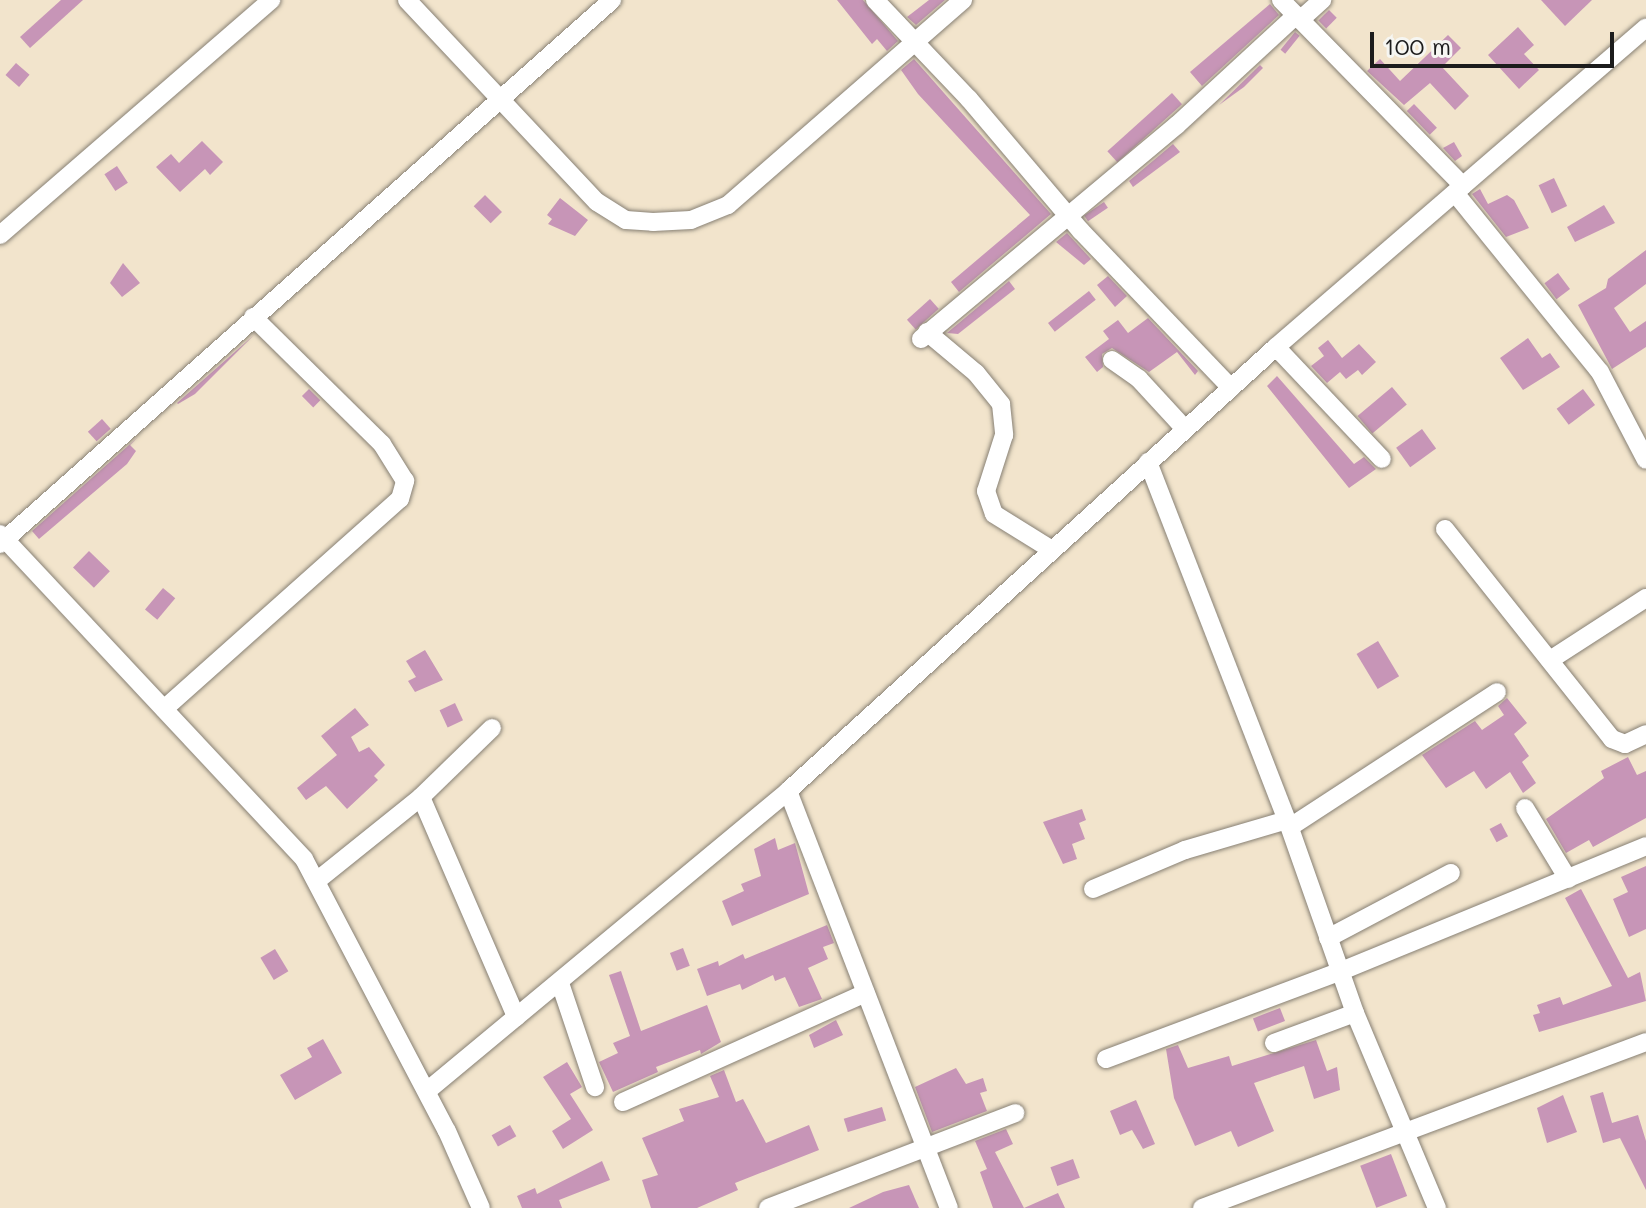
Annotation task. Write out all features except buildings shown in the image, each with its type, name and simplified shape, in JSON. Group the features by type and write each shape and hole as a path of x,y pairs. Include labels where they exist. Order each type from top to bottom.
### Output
{"street":[{"path":"0,235 271,0"},
{"path":"407,0 609,212 653,222 711,215 821,126 963,0"},
{"path":"481,1208 427,1091 319,879 286,837 2,539 612,0"},
{"path":"875,0 1231,388"},
{"path":"1281,0 1459,190 1600,372 1646,458"},
{"path":"1052,550 994,514 986,491 1004,435 1001,404 976,373 924,335 1322,0"},
{"path":"427,1091 788,791 1276,347 1646,28"},
{"path":"164,709 400,499 405,481 382,444 253,317"},
{"path":"1276,347 1382,459"},
{"path":"1112,360 1139,379 1185,429"},
{"path":"1148,462 1288,824 1339,972 1437,1208"},
{"path":"1445,529 1615,742 1625,744 1646,734"},
{"path":"1550,660 1646,598"},
{"path":"1093,889 1185,850 1288,824 1497,692"},
{"path":"319,879 421,797 492,728"},
{"path":"788,791 923,1148 949,1208"},
{"path":"421,797 516,1017"},
{"path":"1525,808 1568,879"},
{"path":"1106,1059 1339,972 1646,846"},
{"path":"1328,938 1451,873"},
{"path":"560,983 595,1087"},
{"path":"623,1102 866,993"},
{"path":"1274,1043 1355,1013"},
{"path":"1202,1208 1646,1042"},
{"path":"768,1208 1015,1113"}]}
